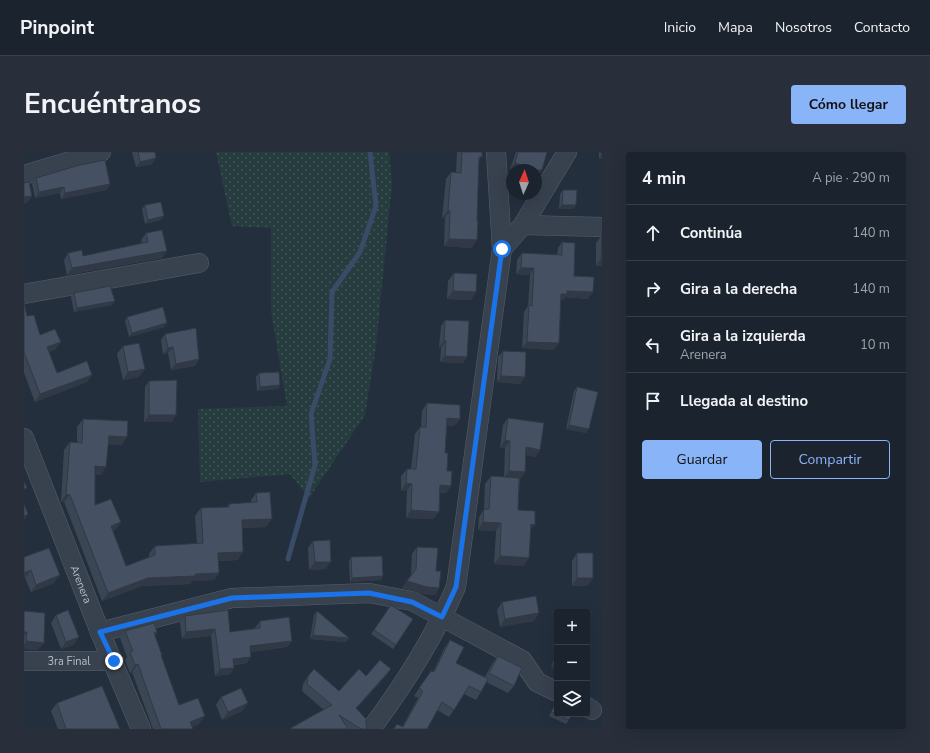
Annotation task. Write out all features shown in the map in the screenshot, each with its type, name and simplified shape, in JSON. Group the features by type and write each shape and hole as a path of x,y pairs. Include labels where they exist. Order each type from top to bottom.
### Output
{"street":[{"path":"24,175 101,152"},
{"path":"371,729 388,706 442,617 456,587 502,249 496,152"},
{"path":"502,249 523,225 567,152"},
{"path":"523,225 602,228"},
{"path":"24,294 199,263"},
{"name":"Arenera","path":"24,438 100,632 114,661 141,729"},
{"path":"100,632 232,598 369,593 412,602 442,617 522,660 537,682 554,690"},
{"name":"3ra Final","path":"24,661 114,661"}],"green space":[{"path":"216,152 389,152 392,184 376,346 365,415 309,498 290,474 200,482 198,409 287,406 271,311 271,228 232,226"}],"building":[{"path":"138,152 155,152 156,158 140,162"},
{"path":"462,152 482,152 482,157 479,157 477,240 449,239 450,211 448,210 451,172 461,173"},
{"path":"518,152 547,152 542,170 542,164 515,163"},
{"path":"105,160 110,184 65,193 64,187 39,192 36,178 80,165"},
{"path":"29,182 32,196 24,197 24,183"},
{"path":"563,190 577,190 576,205 562,205"},
{"path":"161,202 164,216 148,220 145,205"},
{"path":"162,230 167,251 72,268 68,253 82,250 83,256 148,242 146,233"},
{"path":"602,235 602,258 601,258"},
{"path":"562,242 575,243 574,276 594,277 593,292 567,291 567,294 561,294 559,343 527,342 529,305 532,306 534,268 521,268 522,253 562,255"},
{"path":"454,273 477,274 476,292 453,291"},
{"path":"110,286 115,301 77,308 74,293"},
{"path":"24,302 27,316 34,315 40,335 55,329 61,342 47,347 57,373 87,361 92,375 40,394 24,352"},
{"path":"163,307 167,323 132,333 127,317"},
{"path":"445,320 469,321 467,357 445,356"},
{"path":"196,328 199,359 176,364 173,347 168,348 165,334"},
{"path":"139,343 145,369 128,372 123,346"},
{"path":"503,351 526,352 525,377 501,376"},
{"path":"279,372 280,385 260,387 259,373"},
{"path":"177,380 176,415 149,415 149,381"},
{"path":"577,387 598,392 589,429 569,425"},
{"path":"427,403 460,405 460,419 447,418 445,453 448,453 447,471 452,471 451,486 440,485 439,512 411,510 412,484 406,483 407,469 416,469 420,427 426,427"},
{"path":"508,418 544,423 540,450 526,447 525,472 509,471 510,441 505,440"},
{"path":"83,419 128,421 127,437 109,436 106,467 95,466 95,505 111,499 121,522 111,526 126,566 155,555 155,546 203,543 201,508 229,507 229,504 257,502 256,493 270,492 272,519 242,520 243,552 218,553 219,573 195,574 196,576 148,578 108,593 70,495 66,494 70,442 82,443"},
{"path":"491,476 519,478 518,510 535,511 535,525 531,524 529,558 500,556 501,523 483,522 484,509 489,509"},
{"path":"24,481 27,488 24,489"},
{"path":"24,504 28,514 24,516"},
{"path":"330,540 331,562 315,562 313,541"},
{"path":"417,547 438,548 436,571 441,571 439,588 427,587 407,581 416,569"},
{"path":"49,548 60,575 36,585 31,570 24,573 24,557"},
{"path":"577,553 593,553 593,578 577,578"},
{"path":"382,556 383,576 352,578 351,557"},
{"path":"536,596 539,613 505,619 502,602"},
{"path":"391,605 413,619 396,645 374,630"},
{"path":"68,610 79,637 66,642 56,615"},
{"path":"228,610 230,632 260,628 260,621 289,617 292,641 250,646 251,657 233,659 234,668 220,669 215,629 186,632 185,616"},
{"path":"24,611 45,613 44,643 26,641 27,632 24,632"},
{"path":"317,611 349,638 313,635"},
{"path":"154,623 157,632 154,633 179,705 198,698 205,716 190,722 193,729 161,729 138,664 135,665 130,652 133,651 125,631"},
{"path":"450,640 464,647 456,663 488,679 481,692 469,686 454,710 442,702 427,729 394,729 397,724 403,727 423,691 419,688 431,671 434,672"},
{"path":"498,656 522,668 514,686 489,673"},
{"path":"380,660 391,669 356,708 366,719 366,726 368,729 361,729 339,715 348,729 291,729 332,705 307,684 308,676 314,669 339,691 359,669 366,676"},
{"path":"102,686 120,729 66,729 57,703"},
{"path":"241,688 248,703 228,712 221,697"},
{"path":"554,706 554,713 551,712"},
{"path":"562,717 570,717 569,720"}],"waterway":[{"path":"288,559 315,465 311,414 330,359 332,292 360,252 376,206 370,152"}],"route":[{"path":"114,661 100,632 232,598 369,593 412,602 442,617 456,587 502,249"}]}
